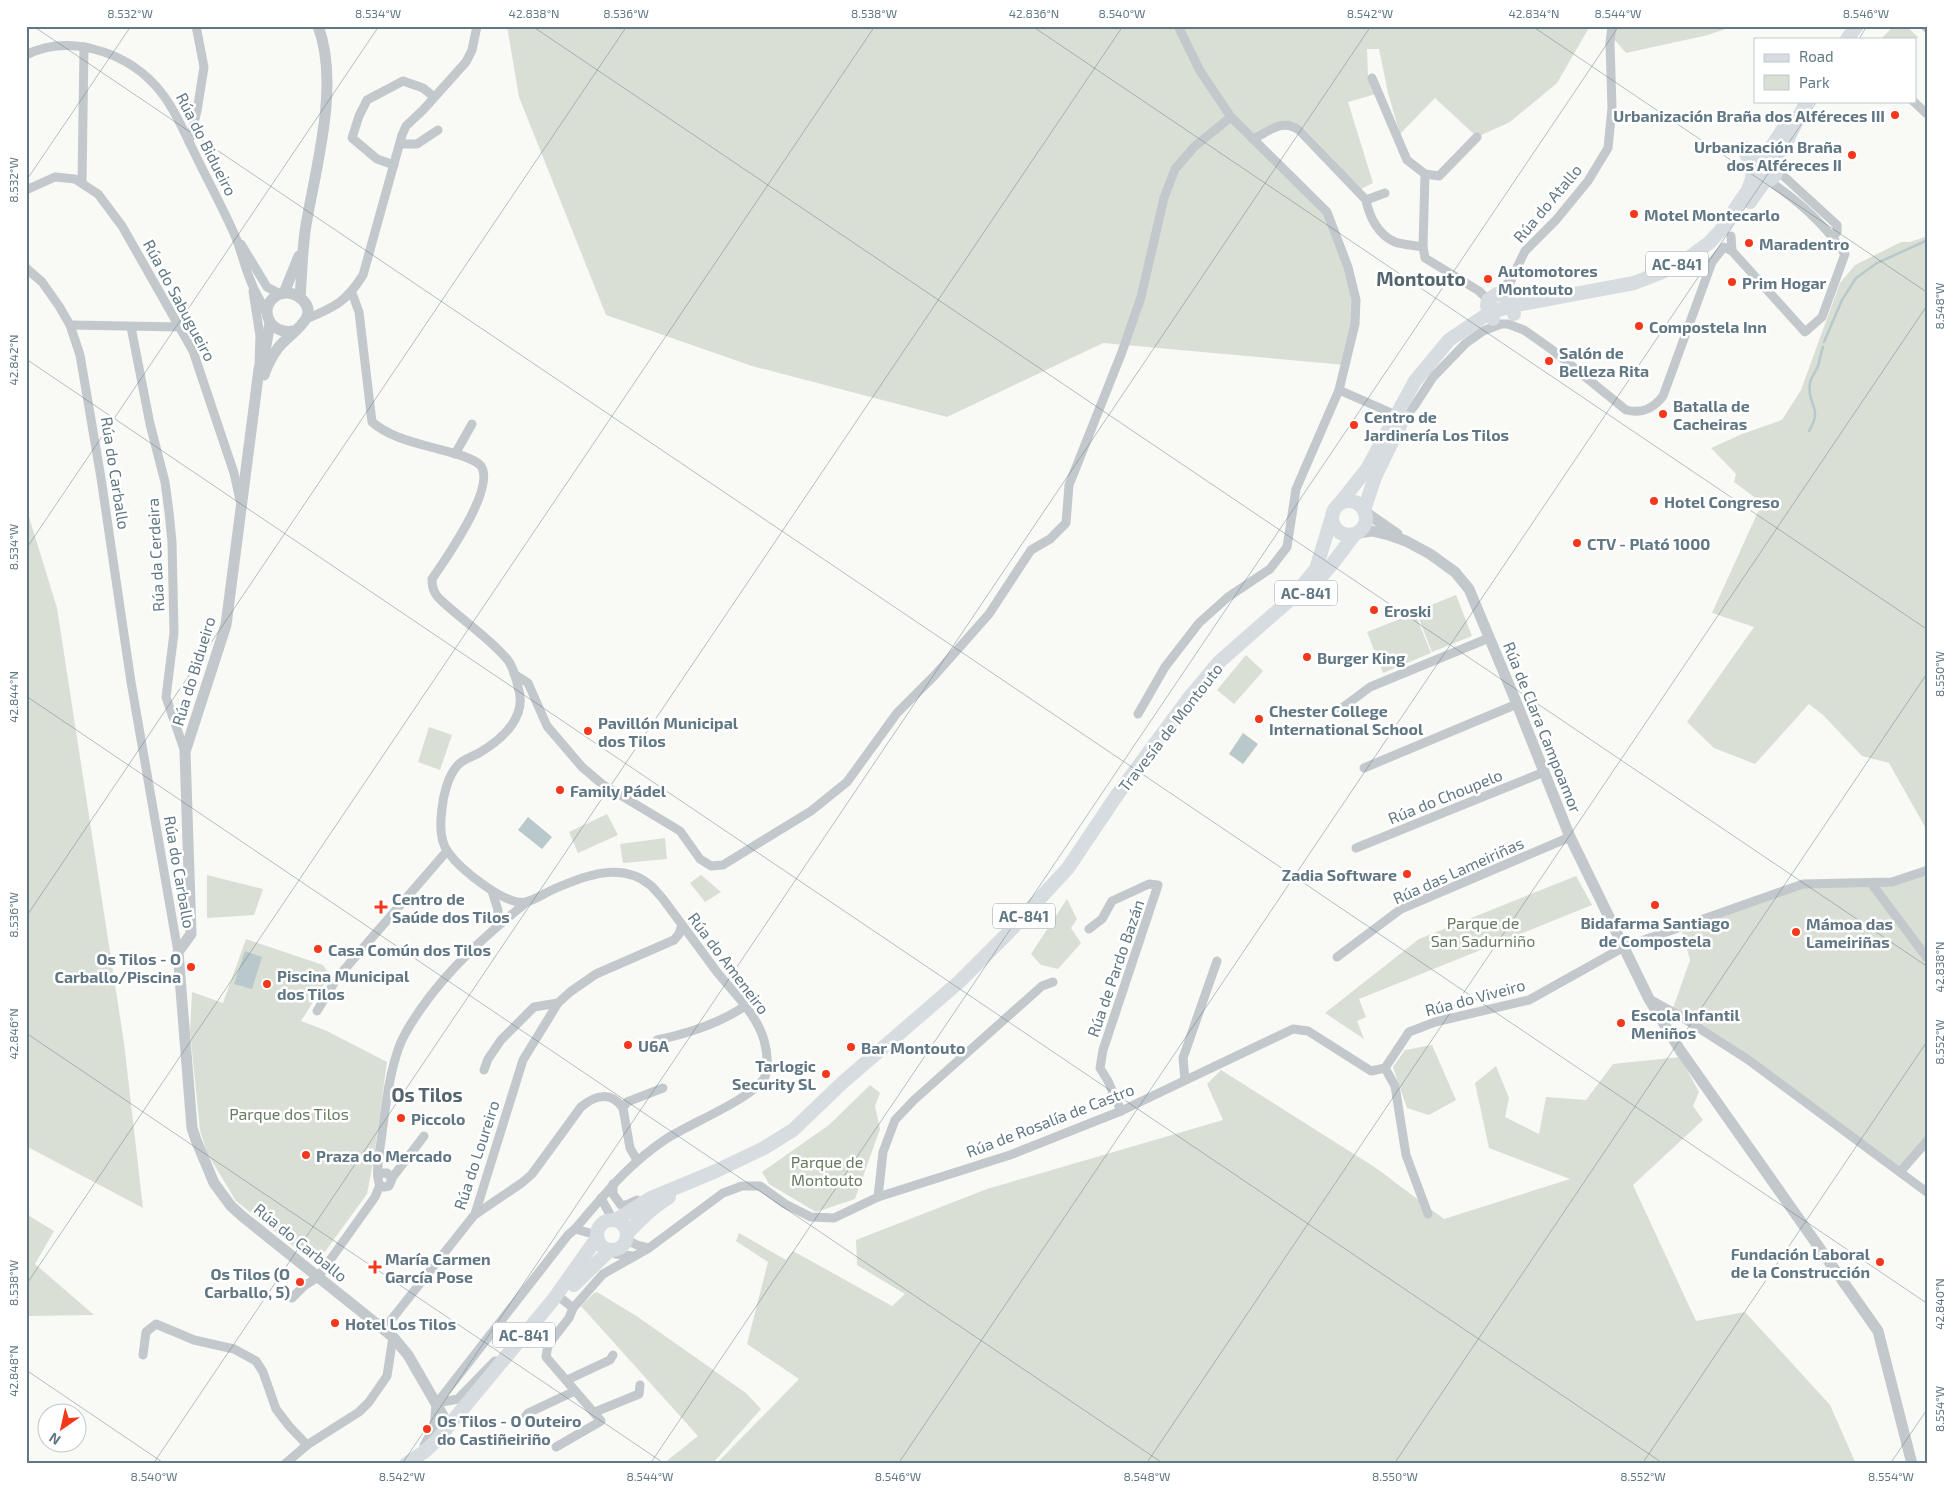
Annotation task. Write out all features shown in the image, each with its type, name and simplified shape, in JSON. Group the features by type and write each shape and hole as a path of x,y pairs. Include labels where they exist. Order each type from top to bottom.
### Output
{"main road":[{"path":"1848,38 1856,26"},
{"name":"Travesía de Montouto","path":"1500,306 1635,288 1666,279 1690,267 1714,249 1738,224 1756,191 1764,168 1801,102"},
{"name":"Travesía de Montouto","path":"615,1220 651,1198 764,1148 793,1130 842,1082 959,982 1008,933 1068,868 1117,795 1213,669 1292,598 1316,568 1332,520 1333,511 1367,469 1400,416 1453,345 1476,328 1500,306 1634,283 1686,260 1709,243 1721,230 1764,168 1805,102"},
{"name":"Travesía de Montouto","path":"1246,638 1256,634 1295,605 1333,563 1366,522 1365,511 1375,477 1400,416"},
{"path":"1339,504 1353,501 1362,506 1365,511"},
{"path":"1332,520 1339,533 1344,535 1356,534"},
{"name":"Travesía de Montouto","path":"627,1237 641,1218 656,1205 707,1174"},
{"path":"615,1220 622,1224 627,1237"},
{"name":"AC-841","path":"416,1462 446,1429 572,1276 604,1222 615,1220"},
{"path":"597,1235 602,1246 613,1251"},
{"name":"AC-841","path":"416,1462 445,1443 529,1337 568,1303 577,1281 613,1251 621,1247 627,1237"}],"street":[{"path":"189,142 197,111 204,67 196,26"},
{"path":"318,26 326,60 327,94 305,236 303,301 306,319 304,324 294,331 281,332 269,319 270,302 282,294 290,293 303,301 317,309 332,307"},
{"path":"306,319 332,307 352,293 363,275 406,126 466,62 472,50 477,26"},
{"path":"1138,714 1165,667 1199,623 1228,598 1270,568 1287,547 1296,488 1339,390 1355,324 1356,300 1348,267 1327,212 1231,117 1200,71 1178,26"},
{"name":"Rúa do Atallo","path":"1500,306 1525,251 1556,220 1588,181 1608,148 1612,108 1610,43 1612,26"},
{"name":"Rúa do Bidueiro","path":"26,55 47,47 84,47 122,61 148,78 166,99 189,142 236,239 252,286 269,319 261,353 226,625 185,752 191,934 178,952"},
{"path":"82,182 84,47"},
{"path":"1372,78 1407,160 1425,174 1439,176 1477,137"},
{"path":"394,165 376,159 352,138 359,116 367,100 403,81 423,88 434,97"},
{"path":"1914,102 1928,115"},
{"path":"514,674 528,683 547,726 582,767 602,784 680,831 700,859 711,866 723,865 811,811 846,782 897,713 968,639 989,614 1030,550 1050,539 1066,523 1069,485 1128,334 1140,297 1164,198 1176,169 1194,146 1231,117"},
{"path":"1254,139 1284,124 1292,125 1366,200 1368,212 1379,230 1394,242 1423,247"},
{"path":"400,144 417,144 438,130"},
{"path":"1339,390 1400,416 1415,405 1433,377 1466,344 1483,331 1501,324 1508,324 1524,330 1551,349 1626,410 1636,413 1644,411 1657,404 1663,396 1712,262 1724,246 1732,251 1805,332 1822,317 1845,254 1833,237 1780,188 1764,168"},
{"path":"1764,168 1838,225 1833,237"},
{"path":"1425,174 1423,247 1425,258 1500,306"},
{"name":"Rúa do Sabugueiro","path":"26,190 55,177 68,177 82,182 98,194 122,226 194,351 234,474 241,504"},
{"path":"1366,200 1385,193"},
{"path":"282,294 296,267 305,236"},
{"path":"1731,236 1732,251"},
{"name":"Rúa do Bidueiro","path":"236,239 246,250 267,287"},
{"name":"Rúa do Carballo","path":"26,268 48,290 70,325 80,356 88,395 131,682 178,952 192,1128 208,1170 230,1206 393,1337 408,1355 436,1403 442,1414 446,1429"},
{"path":"252,286 258,284 282,294"},
{"name":"Rúa do Bidueiro","path":"252,286 261,353"},
{"path":"352,293 359,312 372,422 380,429 410,441 475,461 484,473 477,502 462,536 432,579 432,587 435,594 444,603 508,661 520,693 521,708 509,728 490,745 461,761 455,768 442,803 441,835 448,851 492,892 516,902 527,902"},
{"path":"70,325 181,327"},
{"name":"Rúa da Cerdeira","path":"131,327 150,424 165,482 169,512 172,542 174,633 166,697 185,752"},
{"name":"Rúa do Bidueiro","path":"256,395 266,369 278,347 294,331"},
{"path":"261,353 268,357 278,347"},
{"path":"455,454 472,424"},
{"path":"1365,511 1406,541"},
{"path":"1356,534 1372,531 1406,541"},
{"name":"Rúa de Clara Campoamor","path":"1406,541 1430,554 1455,572 1468,589 1517,704 1570,837 1649,998 1680,1050 1878,1331 1912,1464"},
{"path":"1334,714 1370,687 1489,638"},
{"path":"1364,768 1517,704"},
{"name":"Rúa do Choupelo","path":"1356,848 1544,772"},
{"name":"Rúa das Lameiriñas","path":"1337,957 1401,910 1570,837"},
{"path":"317,1011 337,978 448,851"},
{"name":"Rúa do Viveiro","path":"1385,1068 1409,1032 1435,1022 1529,1000 1624,947 1803,884 1892,882 1928,870"},
{"name":"Rúa do Ameneiro","path":"379,1180 378,1165 389,1083 400,1044 417,1014 450,971 496,926 527,902 593,874 611,872 628,874 651,885 745,1006 758,1026 764,1040 767,1068 765,1078 759,1085 668,1138 637,1160 612,1184 586,1217 568,1234 458,1378 436,1403"},
{"path":"1871,882 1928,959"},
{"name":"Rúa de Pardo Bazán","path":"1089,929 1102,919 1112,901 1149,884 1158,885 1103,1050 1100,1068 1121,1111"},
{"path":"492,892 498,910 496,926"},
{"name":"Rúa do Loureiro","path":"384,1329 475,1214 523,1060 558,1003 596,974 674,940 680,934 682,926"},
{"path":"1185,1080 1183,1058 1217,961"},
{"path":"878,1197 883,1152 895,1120 914,1100 1042,986 1053,982"},
{"path":"1649,998 1747,1059 1928,1193"},
{"name":"Rúa do Loureiro","path":"484,1070 488,1059 501,1040 534,1007 558,1003"},
{"path":"657,1040 674,1037 710,1023 745,1006"},
{"name":"Rúa de Rosalía de Castro","path":"649,1248 723,1193 742,1186 760,1186 785,1204 811,1217 834,1218 878,1197 1010,1155 1121,1111 1293,1029 1308,1031 1371,1071 1385,1068"},
{"path":"1385,1068 1395,1086 1406,1155 1428,1214"},
{"path":"623,1108 627,1102 663,1088"},
{"path":"475,1214 532,1174 581,1107 596,1097 616,1099 623,1108 630,1148 637,1160"},
{"path":"292,1298 304,1286 318,1277 375,1198 379,1180 384,1172 392,1178 424,1136"},
{"path":"1900,1172 1928,1140"},
{"path":"612,1184 613,1194 621,1205 626,1205 644,1196 651,1198"},
{"path":"601,1198 615,1220"},
{"path":"586,1217 597,1235"},
{"path":"575,1229 597,1235"},
{"path":"627,1237 637,1246 649,1248"},
{"path":"556,1447 601,1421 546,1357 548,1345 570,1318 568,1303 610,1270 649,1248"},
{"path":"613,1251 634,1257"},
{"path":"610,1270 617,1260 613,1251"},
{"path":"142,1355 146,1332 156,1324 194,1340 234,1349 247,1354 260,1365 273,1403 282,1418 307,1445"},
{"path":"416,1462 436,1428 436,1403 458,1399 531,1327"},
{"path":"285,1464 307,1445 359,1412 369,1402 387,1376 393,1337"},
{"path":"567,1380 610,1360 613,1355"},
{"path":"595,1412 639,1394 640,1385"},
{"path":"524,1418 528,1414 575,1391"}],"green space":[{"path":"507,26 1590,26 1557,83 1510,122 1477,137 1435,98 1400,134 1388,93 1379,49 1367,49 1368,76 1376,94 1348,102 1373,183 1361,189 1302,126 1284,121 1255,134 1326,216 1346,270 1353,302 1353,318 1345,365 1103,343 947,417 752,366 606,315 519,97"},
{"path":"1615,26 1734,26 1708,35 1626,53 1614,39"},
{"path":"1894,26 1906,26 1918,37 1916,39 1882,38"},
{"path":"1928,236 1928,832 1889,763 1862,756 1823,715 1809,704 1755,764 1714,748 1687,722 1754,627 1712,613 1762,503 1734,482 1736,474 1711,448 1742,434 1782,420 1801,390 1840,283 1855,265 1901,242 1910,242"},
{"path":"26,507 57,608 124,1043 143,1208 26,1146"},
{"path":"1456,595 1472,636 1432,652 1416,611"},
{"path":"1415,613 1431,653 1383,673 1367,632"},
{"path":"1246,655 1263,671 1234,704 1217,690"},
{"path":"429,727 452,735 440,770 418,762"},
{"path":"607,814 618,835 578,853 569,832"},
{"path":"665,838 667,859 623,863 620,844"},
{"path":"1928,870 1928,1140 1900,1172 1672,1011 1690,960 1681,928 1803,884 1871,883"},
{"path":"207,875 263,889 254,915 207,918"},
{"path":"701,875 721,892 705,902 690,883"},
{"name":"Parque de San Sadurniño","path":"1576,876 1592,905 1359,999 1366,1017 1357,1021 1364,1039 1325,1013 1419,939"},
{"path":"1067,899 1077,919 1071,928 1081,943 1058,969 1041,965 1031,954"},
{"name":"Parque dos Tilos","path":"246,939 323,965 330,975 301,1021 327,1031 387,1062 367,1194 316,1264 236,1201 207,1153 200,1130 190,1031 192,992 223,1003"},
{"path":"1432,1045 1456,1100 1429,1115 1407,1108 1393,1067 1405,1050"},
{"path":"1680,1057 1699,1092 1693,1106 1703,1120 1633,1185 1696,1321 1745,1312 1830,1405 1856,1464 716,1464 799,1379 747,1344 768,1262 736,1241 739,1233 786,1260 793,1251 892,1306 905,1294 857,1265 856,1240 987,1189 1223,1120 1207,1084 1221,1070 1376,1168 1444,1219 1570,1179 1489,1148 1475,1083 1496,1066 1509,1098 1505,1117 1539,1134 1546,1097 1586,1100 1613,1064"},
{"name":"Parque de Montouto","path":"870,1085 880,1093 875,1106 880,1129 855,1199 816,1212 769,1184 762,1172 829,1125"},
{"path":"26,1214 54,1231 35,1264 94,1315 26,1316"},
{"path":"597,1292 638,1317 746,1393 761,1409 712,1464 663,1464 698,1436 581,1306"}],"shaded area":[{"path":"1243,733 1258,744 1243,764 1229,754"},
{"path":"528,817 552,837 542,849 518,830"},
{"path":"245,951 262,957 252,989 234,984"}],"waterway":[{"path":"1824,342 1842,300 1856,278 1877,263 1928,240"},
{"path":"1809,431 1815,416 1809,390 1810,383 1818,366 1823,347"}],"place":[{"name":"Urbanización Braña dos Alféreces III","path":"1895,115"},
{"name":"Urbanización Braña dos Alféreces II","path":"1852,155"},
{"name":"Motel Montecarlo","path":"1634,214"},
{"name":"Maradentro","path":"1749,243"},
{"name":"Automotores Montouto","path":"1488,279"},
{"name":"Prim Hogar","path":"1732,282"},
{"name":"Compostela Inn","path":"1639,326"},
{"name":"Salón de Belleza Rita","path":"1549,361"},
{"name":"Batalla de Cacheiras","path":"1663,414"},
{"name":"Centro de Jardinería Los Tilos","path":"1354,425"},
{"name":"Hotel Congreso","path":"1654,501"},
{"name":"CTV - Plató 1000","path":"1577,543"},
{"name":"Eroski","path":"1374,610"},
{"name":"Burger King","path":"1307,657"},
{"name":"Chester College International School","path":"1259,719"},
{"name":"Pavillón Municipal dos Tilos","path":"588,731"},
{"name":"Family Pádel","path":"560,790"},
{"name":"Zadia Software","path":"1407,874"},
{"name":"Bidafarma Santiago de Compostela","path":"1655,905"},
{"name":"Centro de Saúde dos Tilos","path":"381,907"},
{"name":"Mámoa das Lameiriñas","path":"1796,932"},
{"name":"Casa Común dos Tilos","path":"318,949"},
{"name":"Os Tilos - O Carballo/Piscina","path":"191,967"},
{"name":"Piscina Municipal dos Tilos","path":"267,984"},
{"name":"Escola Infantil Meniños","path":"1621,1023"},
{"name":"U6A","path":"628,1045"},
{"name":"Bar Montouto","path":"851,1047"},
{"name":"Tarlogic Security SL","path":"826,1074"},
{"name":"Piccolo","path":"401,1118"},
{"name":"Praza do Mercado","path":"306,1155"},
{"name":"Fundación Laboral de la Construcción","path":"1880,1262"},
{"name":"María Carmen García Pose","path":"375,1267"},
{"name":"Os Tilos (O Carballo, 5)","path":"300,1282"},
{"name":"Hotel Los Tilos","path":"335,1323"},
{"name":"Os Tilos - O Outeiro do Castiñeiriño","path":"427,1429"}],"district":[{"name":"Montouto","path":"1421,278"},
{"name":"Os Tilos","path":"427,1094"}]}
